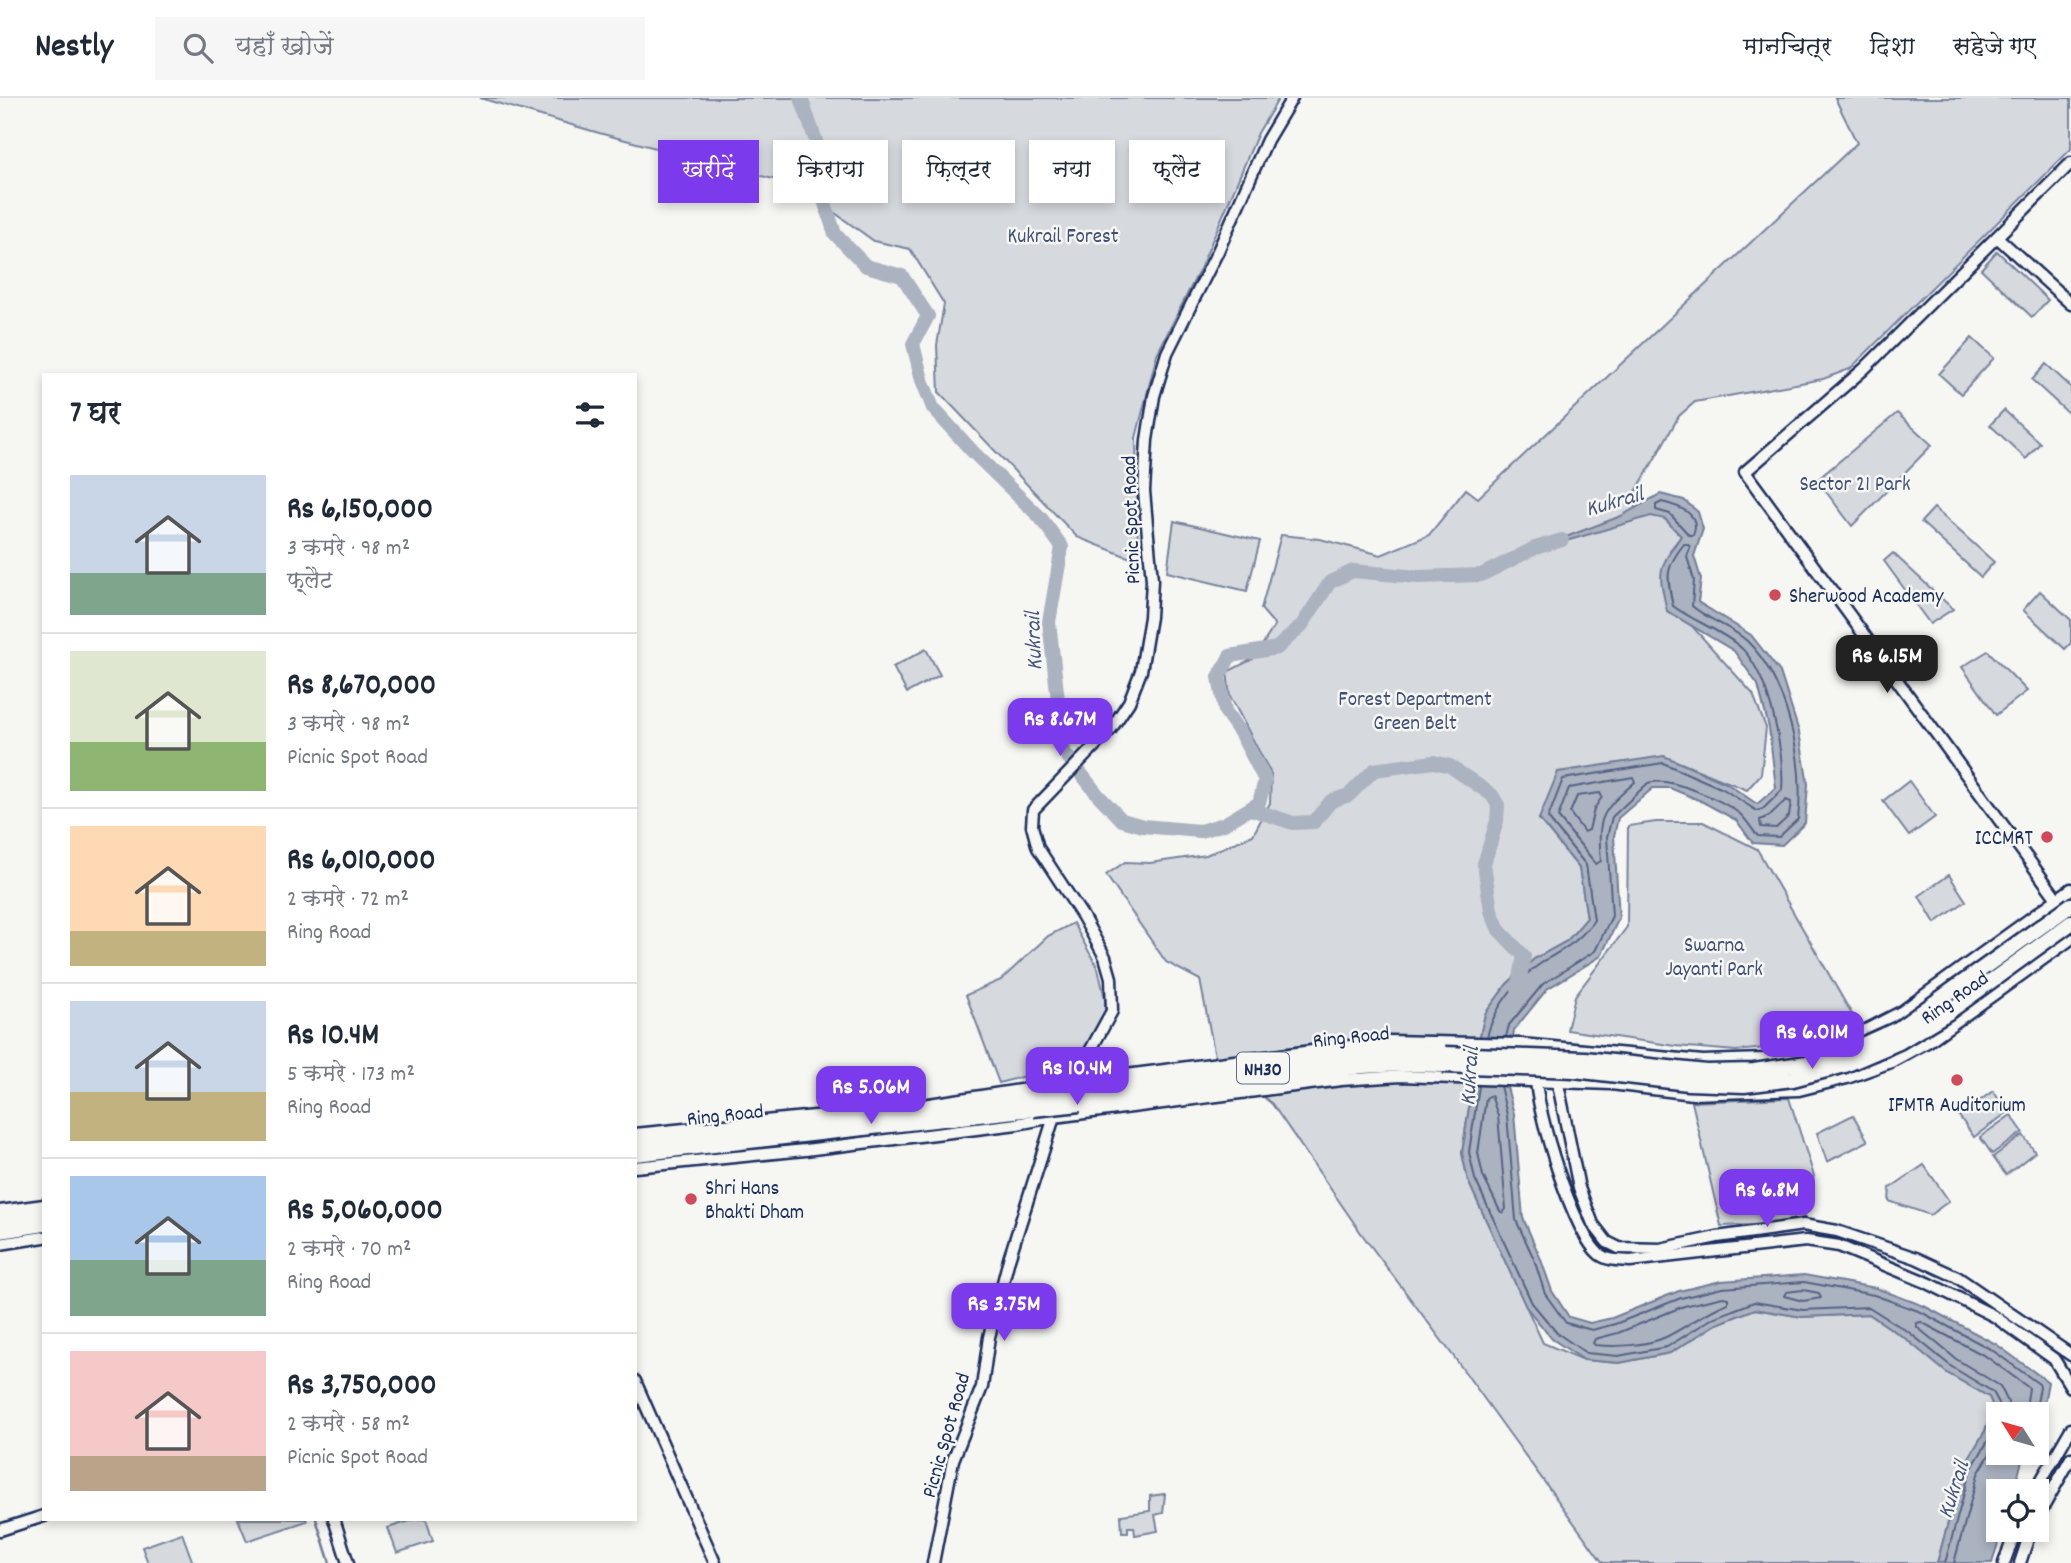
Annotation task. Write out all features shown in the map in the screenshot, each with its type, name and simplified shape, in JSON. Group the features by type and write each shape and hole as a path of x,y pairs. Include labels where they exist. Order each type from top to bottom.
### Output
{"highway":[{"name":"Ring Road","path":"637,1154 1032,1104 1362,1066 1444,1060 1575,1065 1688,1083 1744,1085 1793,1079 1845,1065 1899,1042 1947,1013 2068,914"},
{"name":"Ring Road","path":"637,1143 1032,1104"},
{"path":"0,1221 42,1214"},
{"path":"0,1231 42,1224"}],"street":[{"name":"Picnic Spot Road","path":"933,1563 953,1460 982,1387 989,1337 1009,1259 1054,1117 1112,1011 1111,978 1105,957 1083,917 1038,848 1032,826 1033,810 1111,729 1129,702 1141,671 1150,617 1152,580 1144,491 1147,440 1154,396 1167,353 1218,251 1267,141 1292,98"},
{"path":"2068,914 1745,472 1864,369 2071,163"},
{"path":"1997,237 2071,304"},
{"path":"2068,914 2071,889"},
{"path":"637,1134 916,1106 1032,1104 1054,1117 1341,1080 1401,1076 1444,1060 1521,1044 1703,1061 1764,1059 1812,1048 1868,1028 2068,914"},
{"name":"Ring Road","path":"1444,1060 1519,1081 1536,1083 1611,1084 1693,1094 1799,1090 1847,1078 1891,1062 1928,1041 2071,939"},
{"path":"637,1167 805,1150 1032,1104 1072,1082 1340,1046 1389,1041 1444,1060"},
{"path":"1535,1045 1536,1083 1555,1161 1571,1207 1590,1242 1602,1256 1630,1261 1806,1241 1839,1246 1928,1283 1994,1316 2054,1359 2071,1387"},
{"path":"1558,1047 1557,1084 1579,1188 1593,1224 1607,1242 1619,1248 1660,1249 1717,1237 1803,1225 1837,1231 1916,1258 1957,1277 2071,1355"},
{"path":"0,1211 42,1205"},
{"path":"0,1244 42,1237"},
{"path":"637,1386 715,1563"},
{"path":"2042,1479 2071,1429"},
{"path":"2049,1497 2071,1458"},
{"path":"0,1530 42,1517"},
{"path":"0,1521 14,1526"},
{"path":"335,1521 348,1563"},
{"path":"2004,1563 2012,1542"},
{"path":"2020,1563 2027,1542"}],"green space":[{"name":"Kukrail Forest","path":"480,98 1279,98 1258,133 1200,269 1157,354 1136,438 1138,561 1077,537 939,392 937,345 944,304 910,249 874,241 821,203 888,203 888,140 773,140 773,179 759,175 759,140 658,140 658,149"},
{"name":"Forest Department Green Belt","path":"1835,98 2071,98 2071,149 1850,369 1823,379 1695,402 1679,416 1629,504 1665,519 1681,536 1670,550 1667,611 1692,626 1753,694 1766,728 1761,774 1747,790 1664,756 1539,819 1579,868 1587,918 1567,941 1534,959 1507,984 1485,1014 1462,1153 1468,1181 1543,1343 1584,1360 1619,1363 1670,1353 1717,1324 1755,1309 1802,1317 1869,1314 1906,1339 1947,1373 1989,1397 1991,1402 1986,1402 1985,1431 1963,1468 1937,1563 1603,1563 1361,1233 1272,1104 1215,1056 1200,980 1166,962 1106,875 1125,862 1150,863 1206,855 1253,835 1270,803 1271,774 1230,696 1227,672 1253,659 1275,625 1261,609 1281,535 1320,539 1381,555 1429,535 1466,489 1478,498 1857,143"},
{"path":"1997,251 2048,300 2032,317 1981,269"},
{"path":"1972,338 1994,358 1961,394 1939,374"},
{"path":"2046,364 2071,387 2071,408 2067,412 2032,380"},
{"path":"2004,410 2040,443 2026,459 1990,425"},
{"name":"Sector 21 Park","path":"1897,413 1932,445 1852,526 1817,480"},
{"path":"1934,508 1994,562 1981,577 1921,522"},
{"path":"1174,521 1260,541 1247,591 1167,572"},
{"path":"1893,553 1953,609 1930,624 1884,561"},
{"path":"2040,591 2071,620 2071,643 2065,649 2023,610"},
{"path":"926,649 940,675 907,693 893,667"},
{"path":"1988,651 2027,691 1996,715 1962,667"},
{"path":"1909,781 1935,817 1909,836 1883,801"},
{"name":"Swarna Jayanti Park","path":"1656,822 1703,822 1757,849 1858,1025 1794,1045 1736,1051 1676,1046 1567,1030 1575,996 1627,927 1628,826"},
{"path":"1949,875 1966,901 1935,923 1919,896"},
{"path":"1073,923 1098,968 1105,999 1105,1018 1085,1053 1062,1066 999,1083 966,995 1001,980 1048,936"},
{"path":"1993,1091 2008,1112 1974,1137 1959,1116"},
{"path":"1789,1098 1814,1176 1802,1223 1721,1226 1692,1102"},
{"path":"1853,1115 1868,1141 1827,1162 1817,1133"},
{"path":"2011,1115 2023,1132 1992,1154 1980,1137"},
{"path":"2023,1135 2035,1152 2006,1175 1993,1157"},
{"path":"1924,1165 1949,1201 1930,1215 1889,1201 1890,1188"},
{"path":"1165,1494 1163,1513 1155,1515 1158,1531 1135,1535 1134,1527 1128,1527 1128,1532 1122,1532 1121,1515 1150,1511 1150,1496"},
{"path":"239,1521 307,1521 247,1541"},
{"path":"410,1521 427,1521 433,1541 397,1553 388,1528"},
{"path":"182,1533 193,1563 148,1563 142,1547"}],"water":[{"path":"1660,494 1684,500 1698,512 1703,529 1694,556 1701,579 1698,602 1751,635 1780,672 1799,732 1808,784 1805,823 1782,845 1753,843 1736,820 1670,788 1653,788 1618,818 1614,836 1619,918 1601,956 1547,989 1514,1030 1507,1087 1514,1114 1523,1218 1552,1291 1569,1317 1590,1323 1612,1318 1679,1291 1721,1281 1804,1275 1876,1288 1924,1306 1996,1344 2048,1382 2044,1402 1991,1402 1989,1397 1947,1373 1906,1339 1869,1314 1802,1317 1755,1309 1717,1324 1670,1353 1619,1363 1584,1360 1552,1339 1526,1307 1468,1181 1462,1153 1485,1014 1507,984 1534,959 1567,941 1587,918 1579,868 1539,819 1558,772 1664,756 1726,783 1757,804 1776,788 1769,728 1758,685 1734,651 1667,611 1662,571 1667,557 1681,536 1665,519 1651,516 1545,545 1621,516"},
{"path":"1986,1428 1986,1465 2021,1465 2017,1479 1986,1479 1986,1542 1998,1542 1992,1563 1937,1563 1963,1468"}],"waterway":[{"name":"Kukrail","path":"801,98 823,161 823,197 835,234 866,266 902,276 928,316 913,344 922,380 933,408 973,452 1040,517 1062,547 1049,622 1064,752 1122,820 1143,826 1200,831 1224,824 1259,803 1265,780 1241,734 1225,711 1219,677 1230,656 1277,648 1302,625 1330,582 1353,571 1418,577 1481,575 1535,548 1562,540"},
{"path":"1251,809 1293,823 1314,822 1331,801 1349,795 1374,770 1434,762 1450,766 1492,795 1498,805 1497,821 1484,864 1491,911 1499,930 1524,956 1518,989"},
{"path":"317,1521 330,1563"}],"place":[{"name":"Sherwood Academy","path":"1775,595"},
{"name":"ICCMRT","path":"2047,837"},
{"name":"IFMTR Auditorium","path":"1957,1080"},
{"name":"Shri Hans Bhakti Dham","path":"691,1199"}]}
